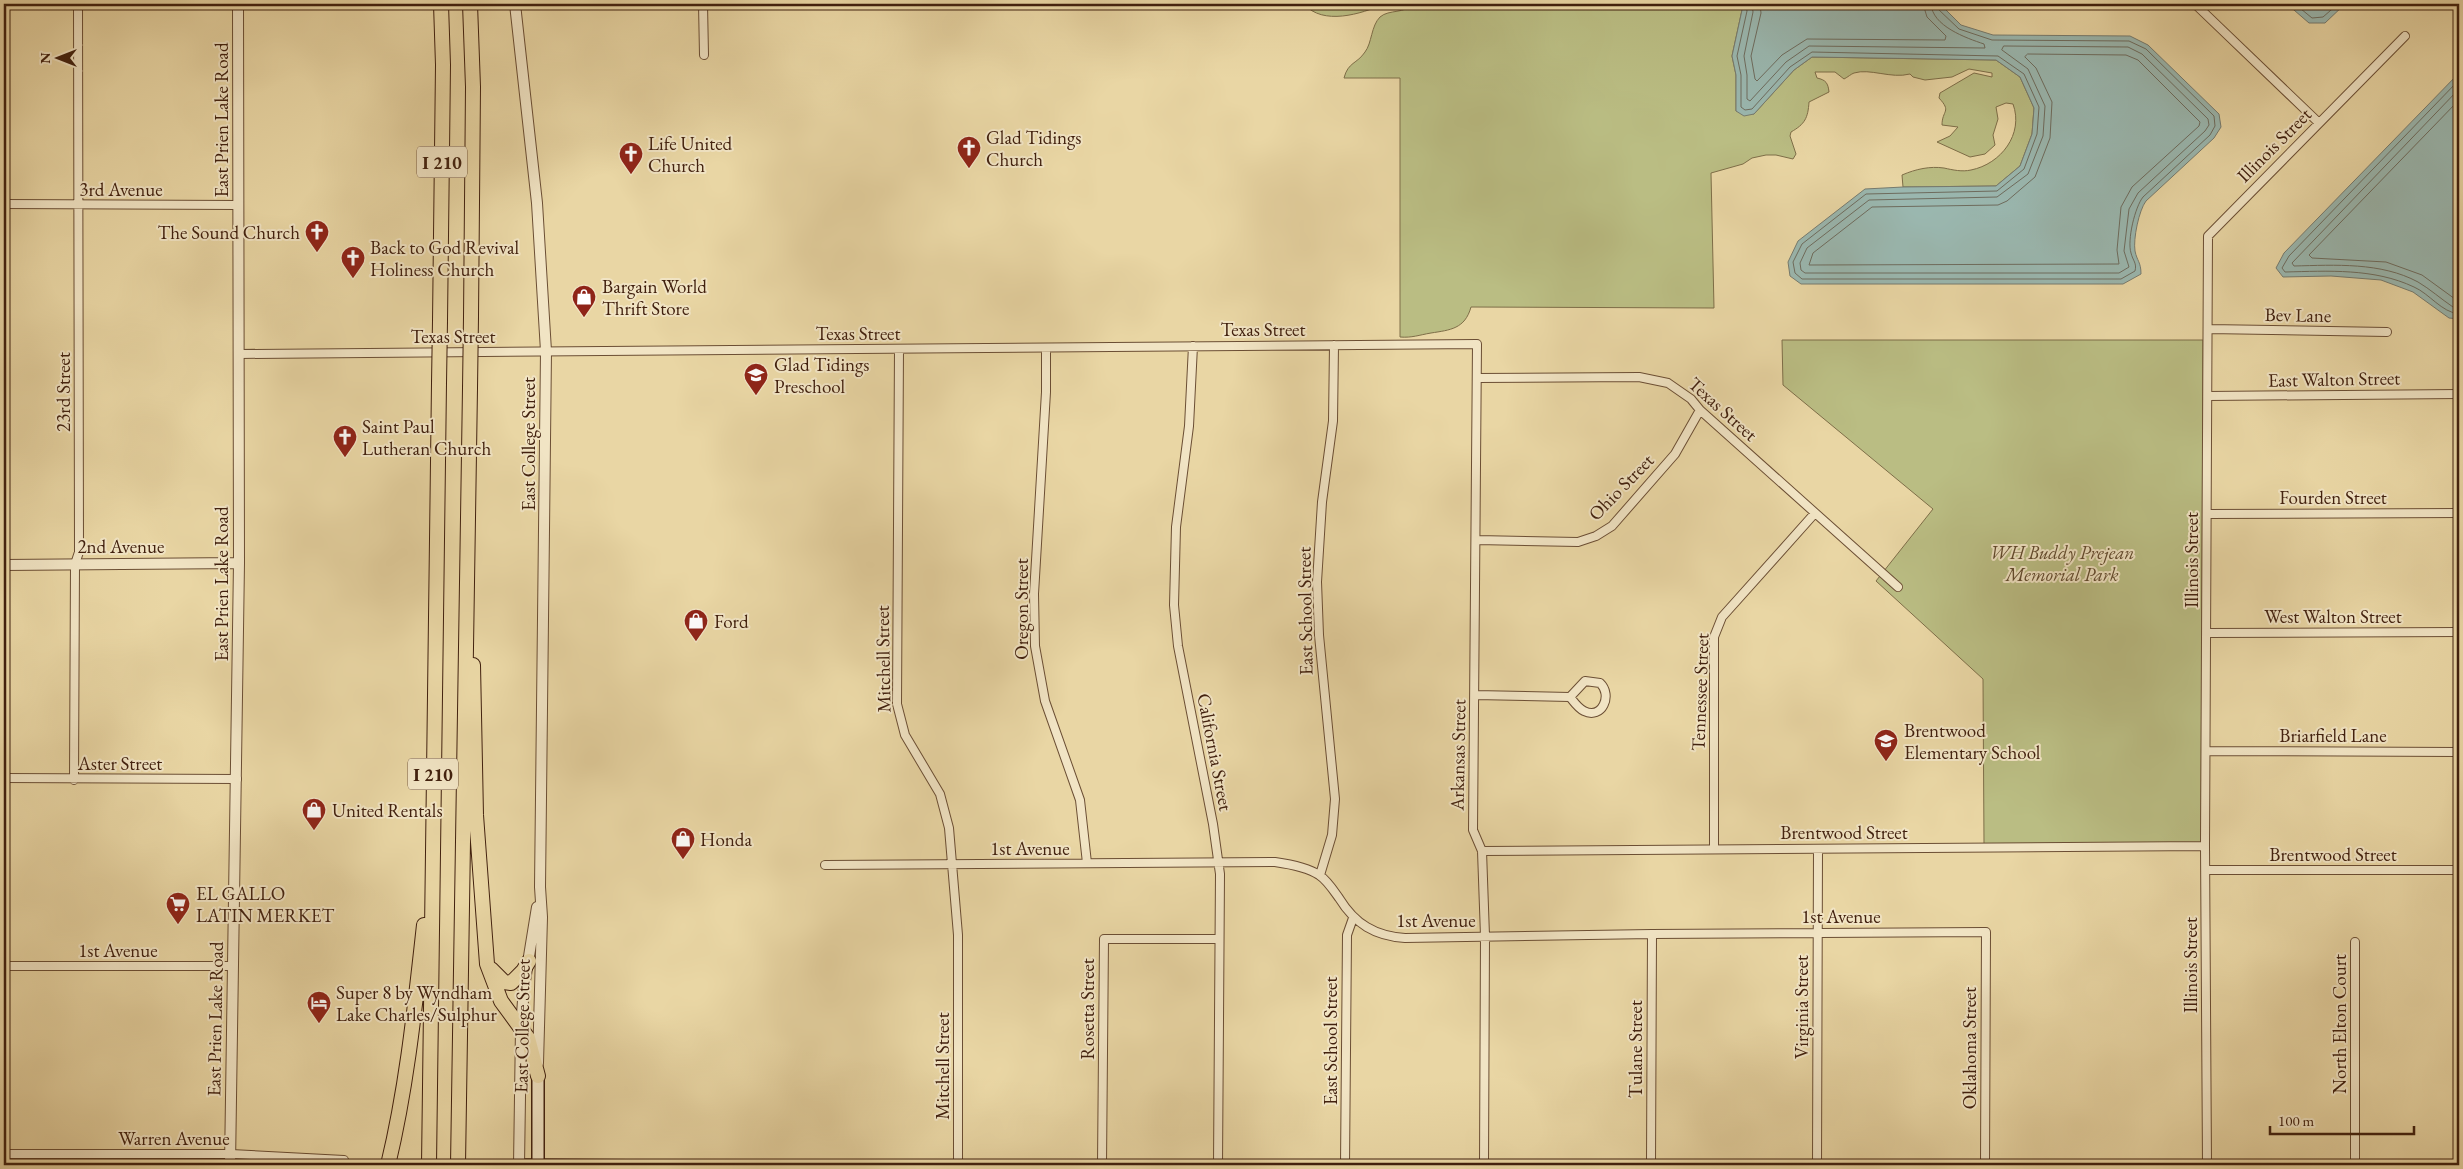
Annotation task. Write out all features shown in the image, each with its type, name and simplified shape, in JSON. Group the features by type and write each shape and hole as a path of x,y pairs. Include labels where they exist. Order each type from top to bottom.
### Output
{"highway":[{"name":"I 210","path":"429,1165 443,65 441,4"},
{"name":"I 210","path":"458,1165 465,593 471,317 473,87 470,4"},
{"path":"465,593 474,672 476,816 487,964 501,1001 528,1038 538,1076"},
{"path":"388,1165 413,1030 432,842"},
{"path":"487,964 496,976 504,982 511,983 523,971 529,961"}],"main road":[{"name":"East College Street","path":"538,1076 538,1164"}],"street":[{"name":"23rd Street","path":"74,780 75,564 79,552 78,4"},
{"name":"East Prien Lake Road","path":"230,1165 239,563 238,4"},
{"name":"East College Street","path":"515,4 537,204 546,351 540,887 542,917 538,1076"},
{"path":"703,4 704,55"},
{"path":"2195,4 2319,123"},
{"name":"Illinois Street","path":"2207,1165 2205,846 2208,236 2406,36"},
{"name":"3rd Avenue","path":"4,204 238,205"},
{"name":"Bev Lane","path":"2208,329 2387,332"},
{"name":"Texas Street","path":"240,354 1477,344"},
{"name":"Arkansas Street","path":"1477,344 1477,540 1473,830 1482,851 1485,936 1484,1165"},
{"name":"East School Street","path":"1320,875 1332,835 1335,799 1321,660 1317,582 1322,502 1333,421 1334,345"},
{"name":"California Street","path":"1193,346 1189,426 1176,527 1174,605 1184,679 1219,862 1218,1165"},
{"name":"Oregon Street","path":"1046,348 1046,392 1034,594 1035,646 1045,702 1080,800 1087,864"},
{"name":"Mitchell Street","path":"899,349 897,704 905,735 932,778 944,802 953,864 958,935 958,1165"},
{"name":"Texas Street","path":"1477,378 1639,376 1668,383 1691,399 1700,410 1898,587"},
{"name":"East Walton Street","path":"2208,396 2459,394"},
{"name":"Ohio Street","path":"1477,540 1578,542 1596,536 1612,526 1675,454 1700,410"},
{"name":"Tennessee Street","path":"1714,849 1714,649 1716,628 1722,617 1815,513"},
{"name":"Fourden Street","path":"2207,514 2459,513"},
{"name":"2nd Avenue","path":"4,565 239,563"},
{"name":"West Walton Street","path":"2207,633 2459,632"},
{"path":"1475,695 1570,697 1583,711 1588,712 1599,710 1603,707 1607,696 1604,687 1590,680 1581,684 1570,697"},
{"name":"Briarfield Lane","path":"2206,752 2459,752"},
{"name":"Aster Street","path":"4,778 74,780 237,779"},
{"name":"Brentwood Street","path":"1482,851 2205,846"},
{"name":"Virginia Street","path":"1817,1165 1818,849"},
{"name":"1st Avenue","path":"825,865 1275,862 1293,865 1320,875 1353,918 1372,931 1394,937 1986,932"},
{"name":"Brentwood Street","path":"2206,870 2459,870"},
{"name":"East College Street","path":"519,1164 521,1028 540,887"},
{"name":"East School Street","path":"1346,1165 1347,936 1353,918"},
{"name":"Oklahoma Street","path":"1985,1165 1986,932"},
{"name":"Tulane Street","path":"1651,1165 1652,934"},
{"name":"Rosetta Street","path":"1102,1165 1104,939 1220,938"},
{"name":"North Elton Court","path":"2355,942 2355,1165"},
{"name":"1st Avenue","path":"4,966 232,966"},
{"name":"Warren Avenue","path":"4,1154 230,1154 344,1160"},
{"path":"519,1164 737,1165"}],"green space":[{"path":"1304,4 1384,4 1354,14 1332,16 1321,15 1312,11"},
{"path":"1411,4 1741,4 1742,10 1732,56 1736,75 1736,111 1754,114 1794,70 1812,57 1996,60 2020,77 2034,108 2032,134 2020,166 1996,186 1903,187 1902,175 1907,173 1934,167 1961,171 1971,170 1982,167 1992,161 2007,146 2015,126 2016,115 2013,104 2006,103 1996,107 1998,119 1993,135 1995,145 1985,154 1970,157 1937,142 1950,136 1958,127 1942,125 1946,109 1939,98 1940,93 1974,73 1992,77 1992,73 1969,69 1952,77 1925,80 1913,77 1910,74 1895,75 1860,72 1853,73 1844,79 1835,72 1815,72 1817,78 1826,82 1829,92 1809,102 1805,120 1791,132 1790,136 1796,154 1793,159 1766,155 1752,158 1743,164 1711,173 1714,308 1471,307 1465,320 1456,327 1416,336 1400,337 1400,78 1344,78 1350,66 1362,56 1367,48 1375,25 1380,17 1405,9"},
{"name":"WH Buddy Prejean Memorial Park","path":"1782,340 2203,340 2201,843 1984,844 1983,679 1876,581 1933,509 1783,385"}],"water":[{"path":"1741,4 1942,6 1961,25 1993,35 2130,36 2148,45 2219,114 2221,127 2214,138 2143,205 2135,239 2135,251 2141,274 2123,284 1801,284 1790,276 1788,262 1798,241 1865,189 1996,186 2020,166 2032,134 2034,108 2020,77 1996,60 1812,57 1794,70 1754,114 1744,116 1736,111 1736,75 1732,56 1742,10"},
{"path":"2287,4 2345,4 2325,23 2309,23"},
{"path":"2459,73 2459,319 2449,318 2413,292 2381,280 2331,276 2283,277 2276,268 2284,253"}],"place":[{"name":"Glad Tidings Church","path":"969,169"},
{"name":"Life United Church","path":"631,175"},
{"name":"The Sound Church","path":"317,253"},
{"name":"Back to God Revival Holiness Church","path":"353,279"},
{"name":"Bargain World Thrift Store","path":"584,318"},
{"name":"Glad Tidings Preschool","path":"756,396"},
{"name":"Saint Paul Lutheran Church","path":"345,458"},
{"name":"Ford","path":"696,642"},
{"name":"Brentwood Elementary School","path":"1886,762"},
{"name":"United Rentals","path":"314,831"},
{"name":"Honda","path":"683,860"},
{"name":"EL GALLO LATIN MERKET","path":"178,925"},
{"name":"Super 8 by Wyndham Lake Charles/Sulphur","path":"319,1024"}]}
